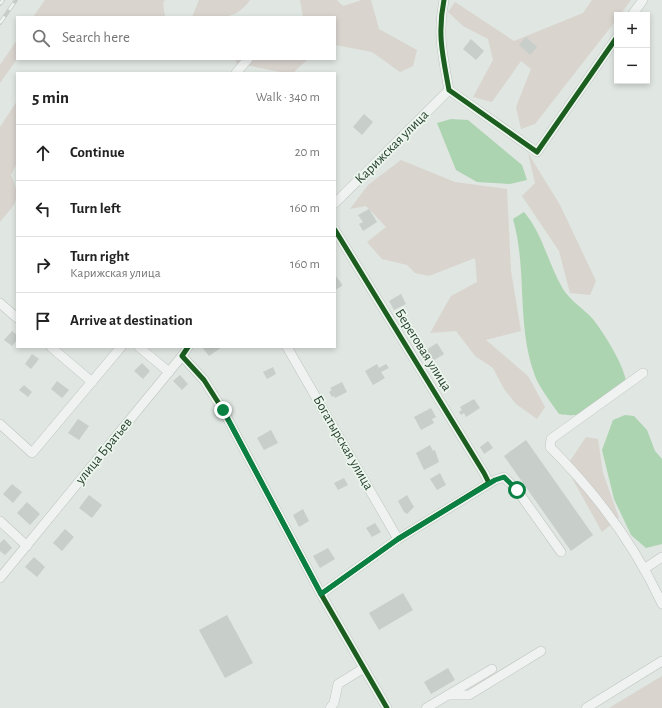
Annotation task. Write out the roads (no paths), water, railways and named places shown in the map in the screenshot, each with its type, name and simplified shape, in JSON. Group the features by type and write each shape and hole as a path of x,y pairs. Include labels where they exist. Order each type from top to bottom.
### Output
{"street":[{"path":"444,0 441,14 440,42 449,90 537,152 614,41"},
{"path":"634,12 643,0"},
{"path":"237,72 247,60"},
{"name":"Карижская улица","path":"336,202 449,90"},
{"name":"Береговая улица","path":"336,232 489,483"},
{"path":"0,303 16,317"},
{"path":"52,348 92,382"},
{"path":"0,424 32,453 120,348"},
{"path":"140,348 169,372"},
{"path":"187,348 182,356 204,380 223,410 321,594 387,708"},
{"name":"Богатырская улица","path":"288,348 398,539"},
{"name":"улица Братьев","path":"0,578 182,356"},
{"path":"643,373 552,439 550,447 579,476 608,510 644,569 662,604"},
{"path":"321,594 398,539 489,483 504,477 517,490 561,552"},
{"path":"0,521 27,546"},
{"path":"644,569 662,557"},
{"path":"448,695 469,695 542,651"},
{"path":"586,708 662,661"},
{"path":"330,708 334,703 338,684 364,668"},
{"path":"426,708 492,669"}],"railway":[{"path":"0,4 3,0"},
{"path":"0,23 16,0"}]}
